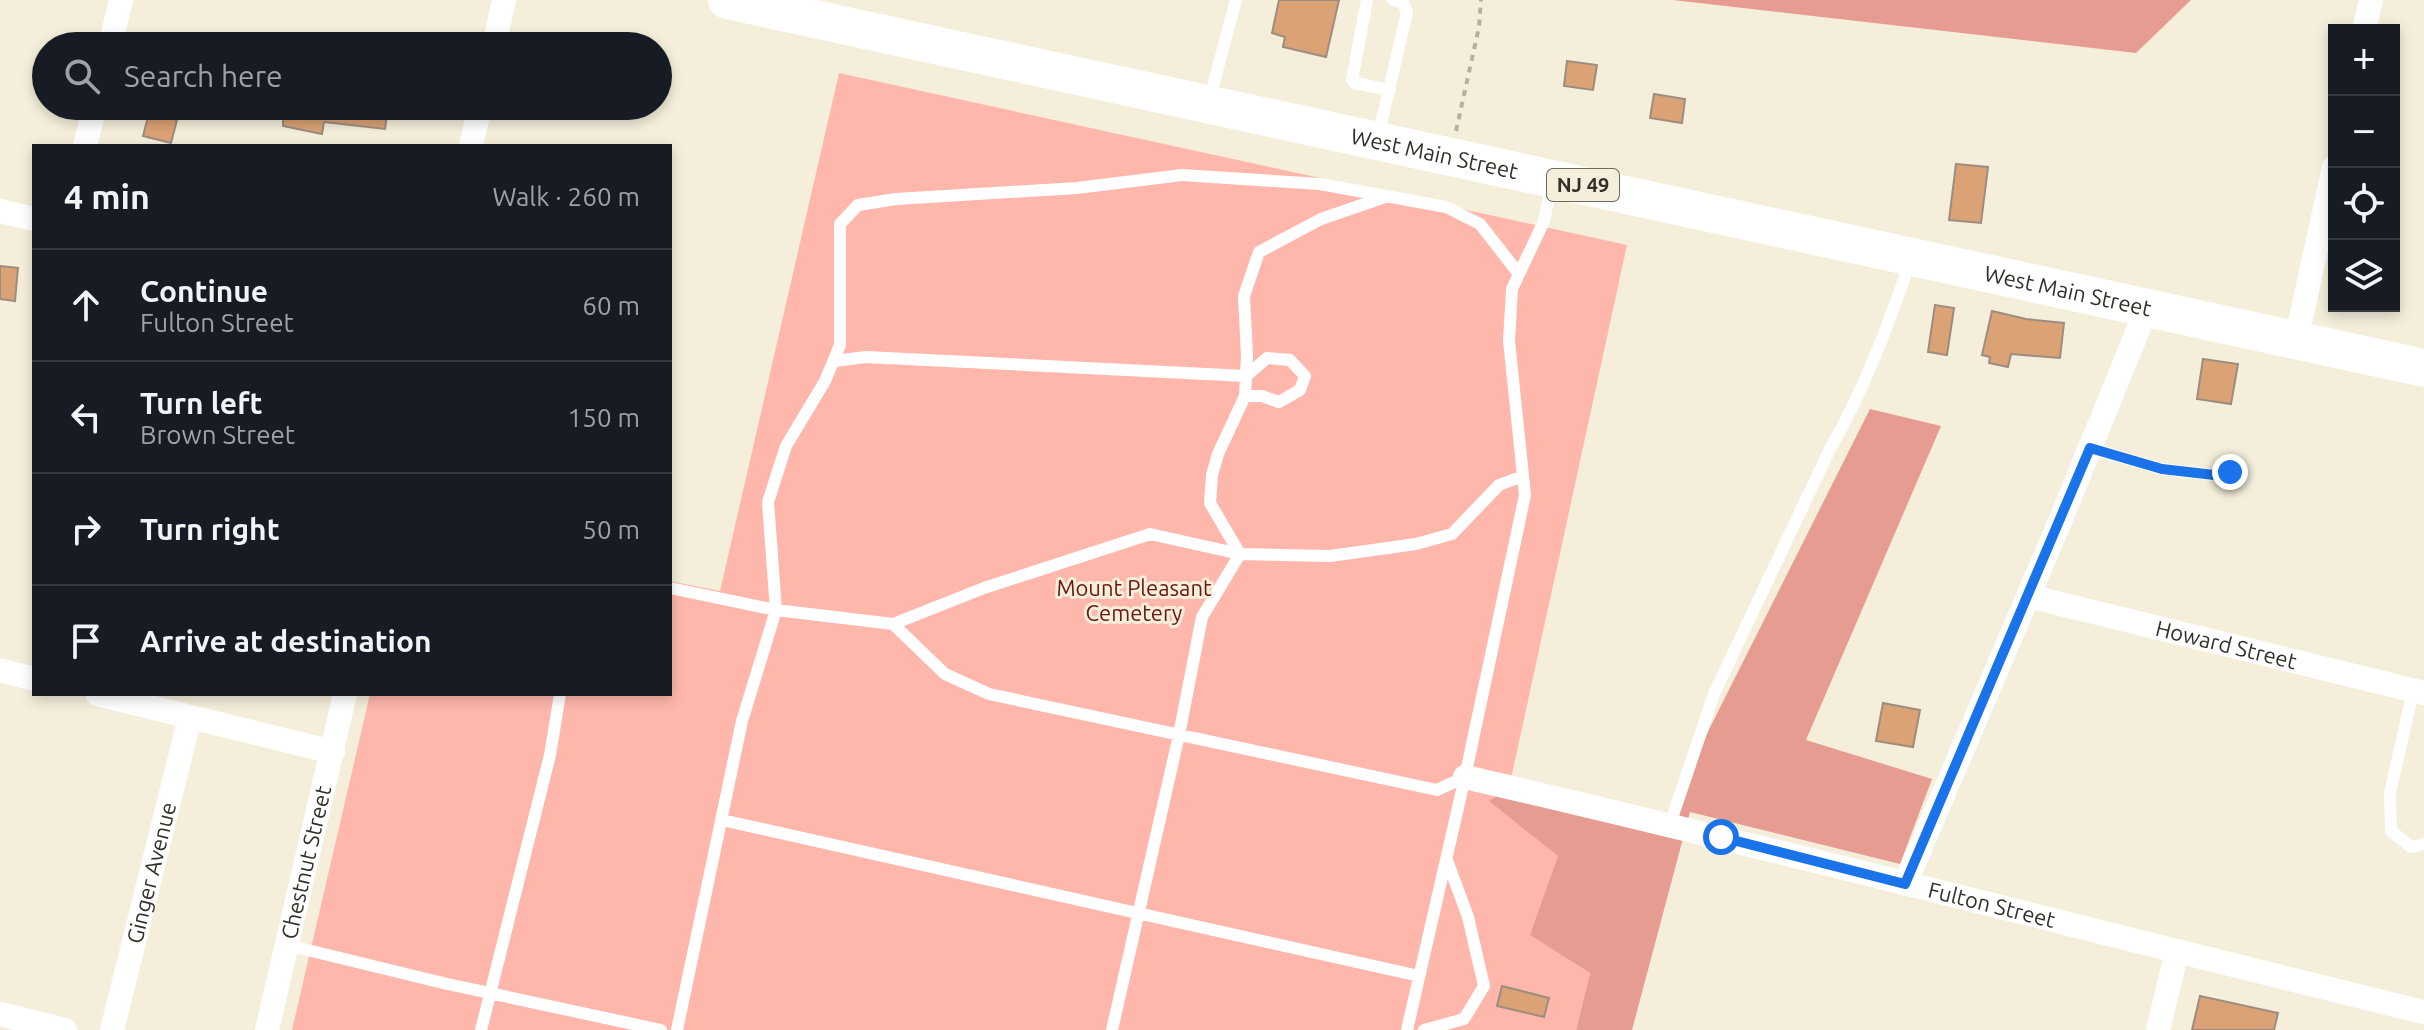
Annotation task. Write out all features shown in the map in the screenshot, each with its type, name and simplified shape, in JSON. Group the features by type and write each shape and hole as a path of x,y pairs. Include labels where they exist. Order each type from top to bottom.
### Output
{"highway":[{"name":"West Main Street","path":"737,1 2424,368"}],"street":[{"path":"113,32 121,0"},
{"path":"497,32 504,0"},
{"path":"2365,24 2371,0"},
{"path":"86,144 92,120"},
{"path":"471,144 477,120"},
{"path":"2296,341 2334,168"},
{"path":"0,211 32,219"},
{"path":"1905,884 2147,308"},
{"name":"Howard Street","path":"2028,596 2418,692"},
{"path":"0,670 32,678"},
{"path":"105,696 333,752"},
{"name":"Chestnut Street","path":"267,1030 345,696"},
{"name":"Ginger Avenue","path":"112,1030 190,717"},
{"name":"Fulton Street","path":"1465,777 1670,824 2424,1012"},
{"path":"2158,1030 2177,951"},
{"path":"0,1014 65,1030"}],"lane":[{"path":"1209,104 1236,0"},
{"path":"1367,0 1352,80 1390,90"},
{"path":"1378,141 1407,12 1398,2"},
{"path":"677,1030 742,721 776,610 768,502 786,446 825,381 840,345 840,224 858,205 896,199 1077,188 1182,175 1320,184 1446,207 1480,224 1519,274"},
{"path":"1407,1030 1525,495 1509,341 1512,289 1544,221 1553,179"},
{"path":"1240,554 1210,503 1212,475 1218,454 1245,396 1244,296 1259,252 1321,219 1390,196"},
{"path":"1670,824 1714,694 1830,449 1851,414 1888,326 1912,256"},
{"path":"834,361 866,357 1246,376 1267,358 1290,360 1305,376 1300,390 1279,402 1262,396 1245,396"},
{"path":"2090,448 2162,469 2223,476 2230,472"},
{"path":"672,588 776,610 893,624 984,588 1150,534 1240,554 1330,556 1428,541 1452,534 1499,485 1523,476"},
{"path":"1112,1030 1179,735 1202,617 1240,554"},
{"path":"893,624 945,674 989,694 1437,790 1465,777"},
{"path":"2418,692 2390,793 2391,831 2411,847 2424,844"},
{"path":"481,1030 550,755 560,696"},
{"path":"722,820 1419,976"},
{"path":"1424,1030 1464,1019 1484,986 1468,917 1446,858"},
{"path":"287,945 661,1030"}],"path":[{"path":"1450,156 1479,27 1481,0"}],"green space":[{"name":"Mount Pleasant Cemetery","path":"839,73 1627,245 1509,788 1558,856 1531,935 1590,973 1576,1030 292,1030 370,696 672,696 672,581 720,591"}],"shaded area":[{"path":"1673,0 2191,0 2136,53"},
{"path":"1870,409 1941,426 1806,740 1932,779 1900,864 1690,812 1632,1030 1576,1030 1590,973 1530,935 1558,856 1489,801 1509,788 1657,833"}],"building":[{"path":"1279,0 1339,0 1326,57 1283,47 1285,37 1272,33"},
{"path":"1567,61 1597,65 1593,90 1564,86"},
{"path":"1654,94 1685,99 1682,123 1650,118"},
{"path":"147,120 177,120 171,143 143,136"},
{"path":"283,120 386,120 385,129 324,122 322,134 283,126"},
{"path":"1956,164 1988,167 1981,223 1949,220"},
{"path":"0,266 18,268 15,301 0,299"},
{"path":"1935,305 1954,308 1947,355 1928,352"},
{"path":"1992,311 2064,323 2060,358 2011,354 2008,367 1989,363 1990,357 1982,355"},
{"path":"2203,359 2238,364 2231,404 2197,399"},
{"path":"1883,703 1920,710 1913,747 1876,741"},
{"path":"1502,986 1549,998 1544,1017 1497,1006"},
{"path":"2200,996 2278,1013 2274,1030 2192,1030"}],"route":[{"path":"1721,837 1905,884 2090,448 2162,469 2223,476 2230,472"}]}
